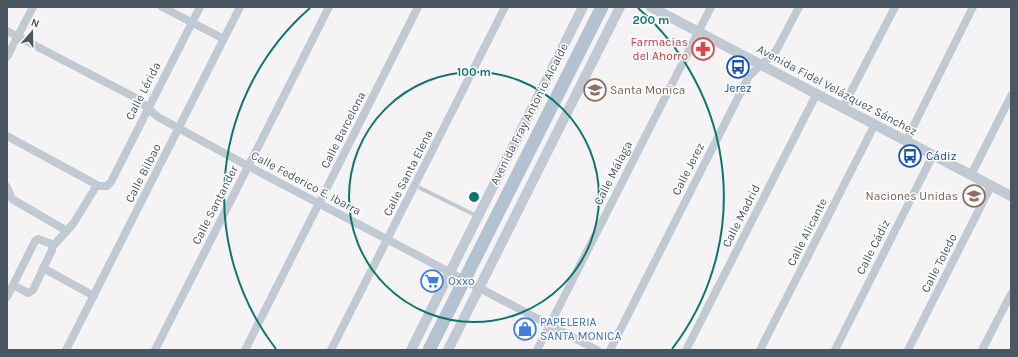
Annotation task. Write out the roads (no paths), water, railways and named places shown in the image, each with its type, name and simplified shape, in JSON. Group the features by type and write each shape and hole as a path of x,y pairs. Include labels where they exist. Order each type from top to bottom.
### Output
{"main road":[{"name":"Avenida Fray Antonio Alcalde","path":"429,350 602,7"}],"street":[{"path":"7,57 34,7"},
{"path":"162,7 224,39"},
{"name":"Calle Lérida","path":"97,185 107,186 111,182 200,7"},
{"name":"Calle Bilbao","path":"66,350 180,128 240,7"},
{"name":"Calle Santander","path":"155,350 329,7"},
{"name":"Calle Barcelona","path":"245,350 418,7"},
{"name":"Calle Santa Elena","path":"332,350 505,7"},
{"name":"Avenida Fray Antonio Alcalde","path":"411,350 583,7"},
{"path":"448,350 620,7"},
{"name":"Avenida Fidel Velázquez Sánchez","path":"651,7 1011,196"},
{"name":"Calle Málaga","path":"537,350 711,7"},
{"name":"Calle Jerez","path":"610,350 749,76 776,51 799,7"},
{"path":"843,107 895,7"},
{"path":"906,141 973,7"},
{"name":"Calle Federico E. Ibarra","path":"7,32 136,98 158,117 248,166 597,350"},
{"name":"Calle Madrid","path":"686,350 817,93"},
{"path":"970,175 1011,96"},
{"name":"Calle Alicante","path":"760,350 875,124"},
{"path":"7,136 97,185 74,224 53,246 31,292 13,285"},
{"name":"Calle Cádiz","path":"835,350 933,155"},
{"name":"Calle Toledo","path":"908,350 991,186"},
{"path":"7,187 12,199 67,231"},
{"path":"7,297 35,241 41,239 53,246"},
{"path":"43,268 94,296"},
{"path":"982,350 1011,294"}],"lane":[{"path":"420,188 478,216"}],"place":[{"name":"Farmacias del Ahorro","path":"703,49"},
{"name":"Jerez","path":"738,67"},
{"name":"Santa Monica","path":"595,90"},
{"name":"Cádiz","path":"910,156"},
{"name":"Naciones Unidas","path":"974,196"},
{"name":"Oxxo","path":"432,281"},
{"name":"PAPELERIA SANTA MONICA","path":"525,329"}]}
